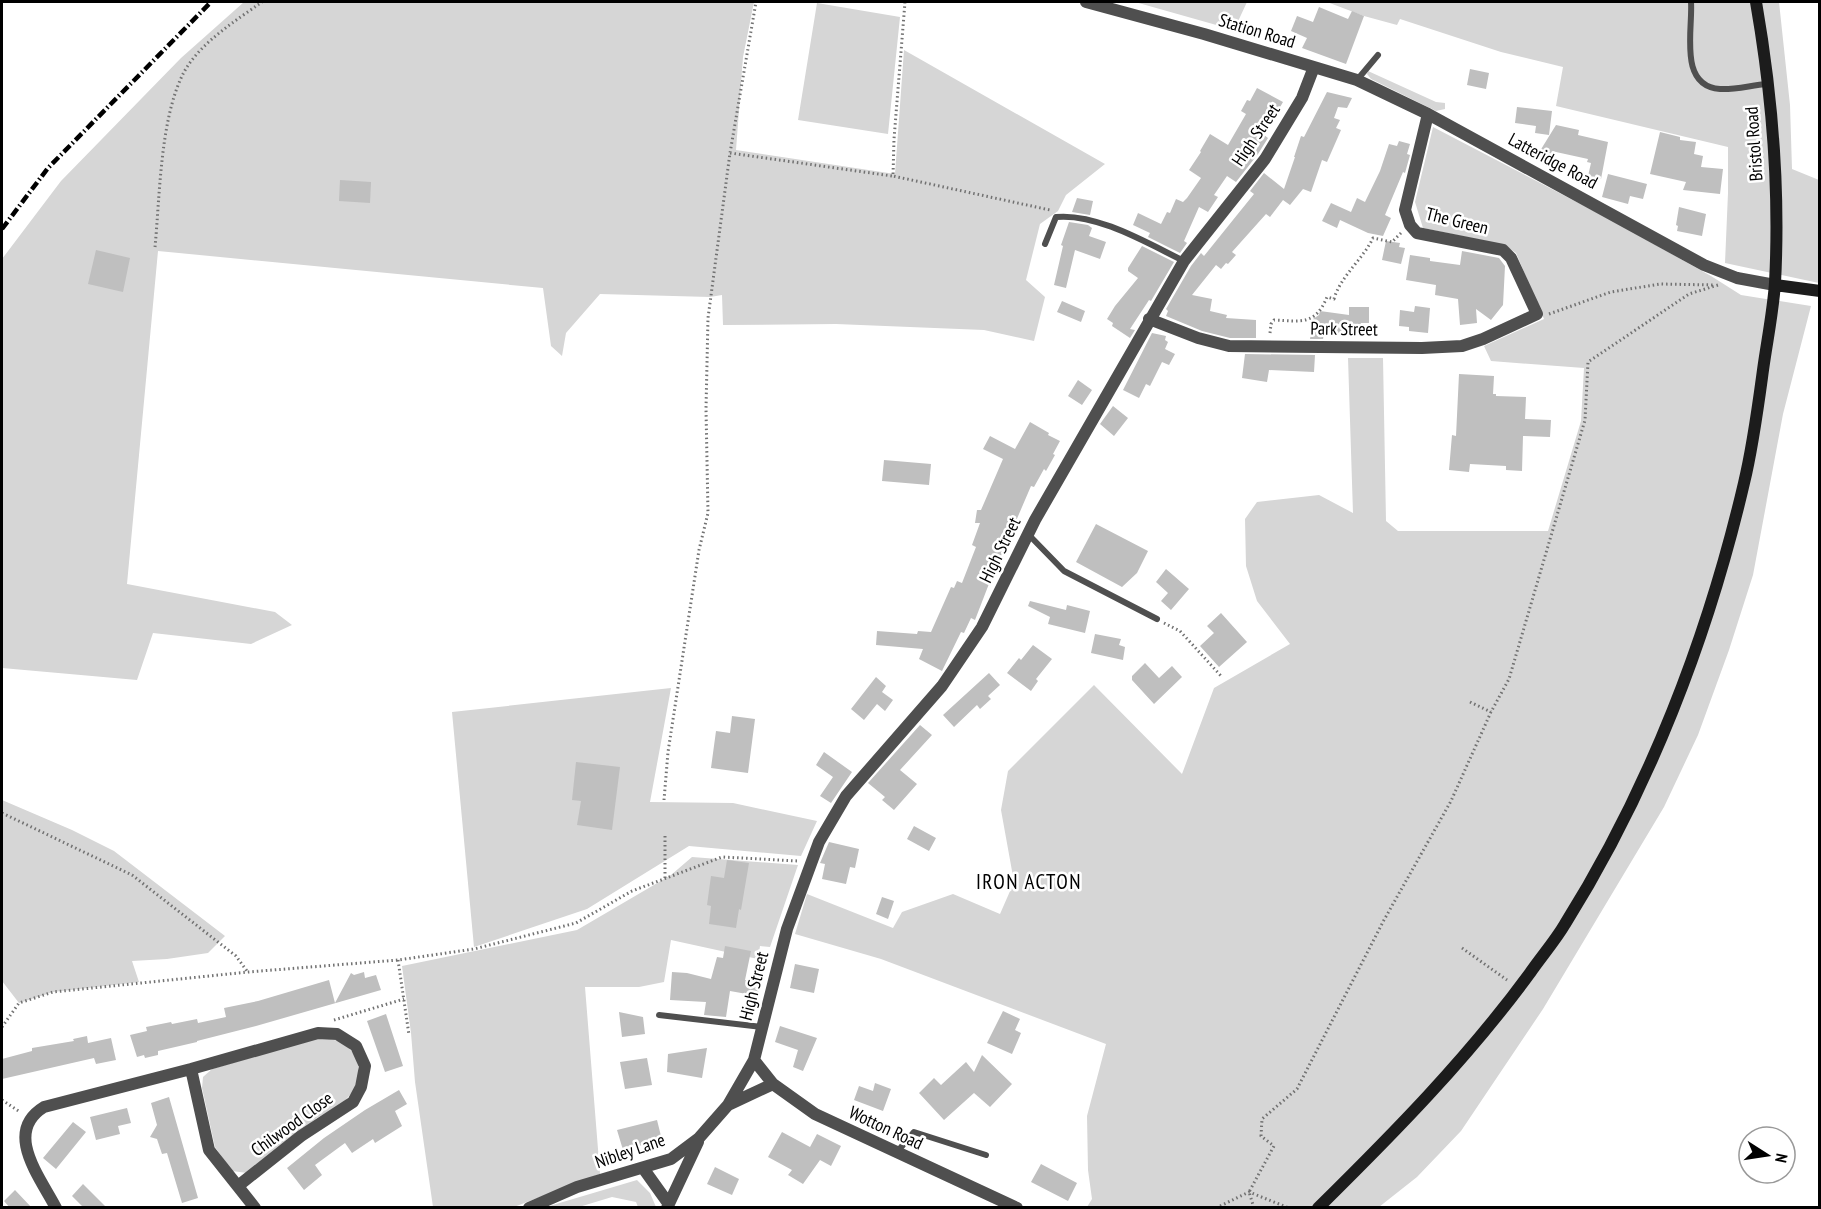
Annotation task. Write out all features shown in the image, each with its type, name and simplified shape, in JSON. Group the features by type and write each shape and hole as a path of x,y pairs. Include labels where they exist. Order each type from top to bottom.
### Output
{"main road":[{"name":"Bristol Road","path":"1318,1208 1383,1144 1440,1083 1519,988 1564,926 1606,853 1650,764 1698,645 1726,556 1745,479 1775,285 1776,194 1772,121 1756,2"},
{"path":"1775,285 1820,291"}],"street":[{"name":"Station Road","path":"1086,2 1314,67"},
{"name":"Latteridge Road","path":"1314,67 1357,80 1428,114 1704,265 1737,278 1775,285"},
{"name":"High Street","path":"754,1060 787,929 819,842 846,796 942,686 982,627 1027,533 1149,319 1184,261 1265,159 1302,98 1314,67"},
{"name":"The Green","path":"1428,114 1405,210 1410,225 1417,233 1503,250 1511,258 1537,314"},
{"name":"Park Street","path":"1149,319 1198,338 1229,346 1422,348 1462,346 1484,339 1537,314"},
{"path":"56,1208 24,1146 24,1131 30,1118 44,1107 318,1033 326,1033"},
{"name":"Chilwood Close","path":"238,1186 301,1136 353,1102 361,1087 364,1066 356,1046 338,1034 326,1033"},
{"name":"Wotton Road","path":"754,1060 773,1084 815,1114 1017,1208"},
{"name":"Nibley Lane","path":"529,1208 578,1187 671,1159 699,1138 728,1105 754,1060"},
{"path":"191,1069 209,1150 255,1208"},
{"name":"Nibley Lane","path":"728,1105 773,1084"},
{"path":"667,1205 699,1138"},
{"path":"643,1168 667,1205"}],"lane":[{"path":"1691,2 1690,58 1692,70 1698,81 1720,89 1767,84"},
{"path":"1357,80 1378,55"},
{"path":"1045,244 1056,218 1072,216 1123,232 1184,261"},
{"path":"1027,533 1064,571 1158,619"},
{"path":"658,1015 762,1027"},
{"path":"897,1153 914,1132 986,1155"}],"path":[{"path":"155,247 167,117 184,71 212,38 262,2"},
{"path":"664,800 668,752 699,550 708,513 706,409 708,318 730,153 756,2"},
{"path":"893,176 905,2"},
{"path":"730,153 893,176 1050,210"},
{"path":"1269,335 1274,320 1306,322 1317,315 1327,297 1334,299 1336,291 1365,253 1373,238 1391,242"},
{"path":"1216,1208 1249,1192 1275,1146 1261,1136 1262,1119 1297,1089 1384,920 1451,801 1491,712 1509,679 1585,420 1588,362 1689,294 1720,285 1660,284 1611,292 1549,314 1537,314"},
{"path":"1158,619 1180,631 1222,677"},
{"path":"1470,702 1491,712"},
{"path":"2,813 132,875 236,956 248,972"},
{"path":"665,836 665,879"},
{"path":"2,1027 19,1003 53,992 248,972 398,960 474,949 576,923 632,891 722,857 798,861"},
{"path":"1462,948 1519,988"},
{"path":"398,960 409,1035"},
{"path":"326,1033 331,1020 404,999"},
{"path":"2,1100 30,1118"},
{"path":"1249,1192 1254,1208"},
{"path":"1249,1192 1289,1208"}],"shaded area":[{"path":"244,2 754,2 743,57 736,150 895,174 904,50 1105,164 1066,195 1058,211 1040,224 1026,280 1045,297 1034,341 984,330 836,324 723,325 722,295 710,297 600,294 566,333 562,356 551,346 543,288 158,251 127,584 275,612 292,625 251,644 153,633 137,680 2,668 2,259 61,181 181,58"},
{"path":"1135,2 1247,2 1234,30"},
{"path":"1327,2 1779,2 1790,105 1792,169 1819,180 1819,283 1725,263 1728,147 1556,106 1563,67 1501,52 1400,19 1397,25 1364,16"},
{"path":"817,3 900,17 888,134 798,120"},
{"path":"1368,71 1436,102 1445,103 1445,109 1436,111 1371,79 1367,74"},
{"path":"1433,127 1611,220 1741,295 1811,306 1783,414 1753,575 1729,650 1698,735 1664,807 1543,1009 1461,1131 1417,1177 1379,1207 1087,1207 1092,1199 1088,1170 1087,1116 1106,1044 881,959 795,934 807,894 893,928 902,912 953,894 1000,914 1014,882 1001,810 1008,771 1094,685 1182,774 1214,688 1290,644 1257,601 1246,566 1245,519 1257,502 1319,495 1353,513 1348,358 1383,358 1386,521 1398,531 1548,531 1581,421 1584,368 1491,361 1484,346 1544,319 1516,253 1505,245 1423,228 1415,202"},
{"path":"671,688 650,802 733,803 817,821 801,856 689,846 587,909 474,947 452,712"},
{"path":"2,800 114,851 225,936 208,953 132,961 139,982 53,992 19,1003 2,981"},
{"path":"692,857 798,865 770,947 760,946 758,959 671,940 664,982 639,987 585,987 600,1174 514,1207 433,1207 415,1082 402,966 577,930 671,875"},
{"path":"320,1037 343,1042 357,1057 359,1075 355,1089 342,1104 317,1118 247,1173 232,1171 215,1147 202,1088 203,1077 212,1069"},
{"path":"637,1180 650,1193 656,1207 638,1207 636,1202 612,1197 579,1207 546,1207"}],"building":[{"path":"1319,7 1348,19 1352,11 1364,16 1346,64 1302,48 1307,38 1291,31 1297,16 1313,22"},
{"path":"1470,69 1489,73 1486,89 1467,85"},
{"path":"1257,88 1283,102 1264,135 1268,138 1236,182 1227,176 1214,195 1218,197 1208,212 1199,207 1184,241 1187,243 1180,253 1148,237 1150,233 1133,225 1138,213 1161,224 1167,212 1170,213 1176,199 1183,202 1187,198 1201,178 1189,170 1210,134 1228,145 1246,114 1241,111"},
{"path":"1327,92 1352,98 1347,108 1338,107 1334,118 1340,120 1336,128 1341,130 1327,162 1322,160 1311,192 1303,189 1290,205 1283,200 1270,217 1266,214 1232,252 1236,255 1228,264 1226,263 1221,269 1216,265 1192,295 1212,299 1210,311 1227,315 1226,318 1256,320 1256,338 1230,338 1202,331 1166,316 1168,311 1166,309 1191,266 1201,253 1204,256 1254,194 1250,191 1264,173 1284,189 1301,136 1304,137"},
{"path":"1517,107 1552,111 1549,135 1535,133 1536,126 1515,123"},
{"path":"1556,125 1579,130 1578,135 1608,142 1601,179 1588,176 1591,163 1587,162 1588,159 1556,152 1547,167 1535,159"},
{"path":"1660,132 1680,137 1680,140 1696,142 1694,154 1703,156 1701,167 1723,169 1720,194 1683,190 1686,182 1650,174"},
{"path":"1399,141 1410,144 1407,154 1410,155 1405,173 1403,172 1385,215 1391,218 1383,236 1368,233 1340,220 1337,228 1322,221 1331,203 1351,212 1357,198 1365,202 1380,171 1389,144 1397,146"},
{"path":"1608,174 1647,184 1643,199 1630,196 1628,204 1602,197"},
{"path":"340,180 371,182 370,203 339,201"},
{"path":"1077,198 1093,201 1090,215 1072,212"},
{"path":"1679,207 1706,214 1702,236 1677,231"},
{"path":"1069,222 1088,225 1092,228 1089,236 1106,242 1100,259 1075,250 1066,288 1054,285 1063,246 1061,245"},
{"path":"1386,241 1400,243 1399,247 1405,248 1401,264 1382,260"},
{"path":"1142,246 1174,262 1151,301 1149,300 1130,329 1135,330 1130,338 1112,326 1113,323 1107,319 1138,278 1128,271 1128,268"},
{"path":"96,250 130,258 123,292 88,284"},
{"path":"1462,251 1499,258 1505,266 1503,305 1491,320 1476,309 1477,323 1460,325 1458,299 1435,295 1436,285 1406,280 1410,255 1430,258 1430,261 1460,265"},
{"path":"1062,301 1085,311 1081,322 1057,312"},
{"path":"1415,306 1430,308 1428,333 1409,331 1409,327 1399,326 1400,310 1414,312"},
{"path":"1349,307 1369,307 1369,323 1361,323 1361,330 1354,330 1354,334 1324,334 1323,339 1310,339 1313,319 1319,315 1320,311 1349,315"},
{"path":"1152,333 1166,336 1165,340 1168,342 1165,349 1175,354 1169,365 1162,362 1150,386 1146,384 1139,398 1123,390"},
{"path":"1245,354 1315,355 1314,372 1269,370 1267,382 1242,378"},
{"path":"1459,374 1494,376 1493,394 1496,396 1526,397 1525,419 1551,420 1550,437 1523,436 1522,471 1506,470 1506,466 1470,464 1469,472 1449,470 1452,435 1456,436"},
{"path":"1078,380 1092,390 1082,405 1068,396"},
{"path":"1113,406 1128,418 1114,436 1100,424"},
{"path":"1030,422 1060,441 1046,471 1044,469 1034,487 1031,486 1001,556 1004,557 995,577 992,576 975,620 971,618 964,633 961,632 942,671 919,659 923,649 876,645 877,631 917,634 918,631 931,632 951,587 954,588 957,581 962,583 976,547 972,545 980,523 975,523 977,510 981,510 1003,459 983,449 990,436 1015,449"},
{"path":"884,460 931,464 929,485 882,481"},
{"path":"1096,524 1148,551 1137,573 1122,587 1076,562"},
{"path":"1166,569 1189,589 1171,610 1161,601 1168,593 1156,582"},
{"path":"1030,601 1066,610 1067,605 1090,611 1085,633 1048,624 1050,617 1028,606"},
{"path":"1221,613 1247,642 1219,667 1200,646 1214,633 1207,626"},
{"path":"1095,634 1121,639 1119,645 1125,647 1123,660 1091,653"},
{"path":"1033,645 1052,659 1036,679 1038,681 1031,691 1007,673"},
{"path":"1145,663 1159,678 1172,666 1182,677 1154,704 1132,680 1132,676"},
{"path":"989,673 1000,685 988,696 991,699 980,709 977,705 954,727 943,715"},
{"path":"876,677 886,686 882,692 893,700 885,711 877,704 864,720 851,709"},
{"path":"732,716 755,719 748,773 711,768 716,731 730,733"},
{"path":"920,725 932,735 900,770 917,784 894,810 882,800 885,797 868,783"},
{"path":"824,752 852,772 831,803 820,796 833,777 816,765"},
{"path":"576,762 620,767 612,830 577,825 581,801 572,800"},
{"path":"914,826 936,838 929,851 907,839"},
{"path":"829,842 859,849 855,868 850,867 846,884 822,879 825,864 820,863"},
{"path":"727,860 749,863 736,928 709,924 711,906 707,905 711,876 724,878"},
{"path":"882,897 894,901 888,919 876,914"},
{"path":"725,946 751,951 745,980 760,983 758,996 730,991 726,1017 704,1015 706,1002 670,1000 672,972 711,979 717,957 723,958"},
{"path":"795,964 819,969 814,993 790,988"},
{"path":"364,972 365,978 376,975 381,990 256,1026 158,1051 158,1055 137,1057 130,1035 147,1031 146,1027 197,1019 198,1023 226,1017 224,1008 258,1001 329,980 335,1003 351,973 354,975"},
{"path":"1003,1011 1020,1019 1015,1030 1021,1033 1012,1054 987,1043"},
{"path":"619,1012 643,1017 645,1034 622,1037"},
{"path":"386,1014 403,1066 385,1072 367,1021"},
{"path":"780,1026 817,1038 803,1071 793,1067 798,1050 775,1042"},
{"path":"87,1036 88,1043 111,1038 116,1060 96,1064 94,1058 2,1079 2,1059 32,1051 32,1048 74,1041 73,1039"},
{"path":"707,1048 702,1078 667,1072 668,1054"},
{"path":"982,1055 1012,1084 990,1107 974,1093 944,1120 919,1093 934,1078 941,1085 966,1062 974,1072"},
{"path":"647,1058 652,1085 625,1089 620,1062"},
{"path":"875,1083 891,1089 883,1111 854,1100 859,1086 873,1091"},
{"path":"399,1090 407,1104 395,1111 402,1126 375,1143 373,1139 352,1153 345,1143 315,1165 322,1175 304,1190 287,1168 324,1138"},
{"path":"169,1097 198,1198 182,1203 167,1153 162,1154 157,1139 150,1137 157,1125 151,1103"},
{"path":"127,1108 131,1123 118,1126 120,1134 96,1140 90,1117"},
{"path":"657,1120 662,1140 623,1150 617,1130"},
{"path":"73,1122 86,1132 56,1169 43,1158"},
{"path":"782,1132 810,1147 817,1134 841,1146 831,1166 820,1160 803,1184 788,1175 792,1170 768,1157"},
{"path":"1041,1164 1077,1183 1068,1201 1031,1182"},
{"path":"715,1167 739,1179 732,1195 707,1184"},
{"path":"83,1184 107,1208 84,1208 72,1196"},
{"path":"15,1190 32,1208 10,1208 4,1201"}],"railway":[{"path":"2,229 48,168 211,2"}],"district":[{"name":"IRON ACTON","path":"1029,882"}]}
